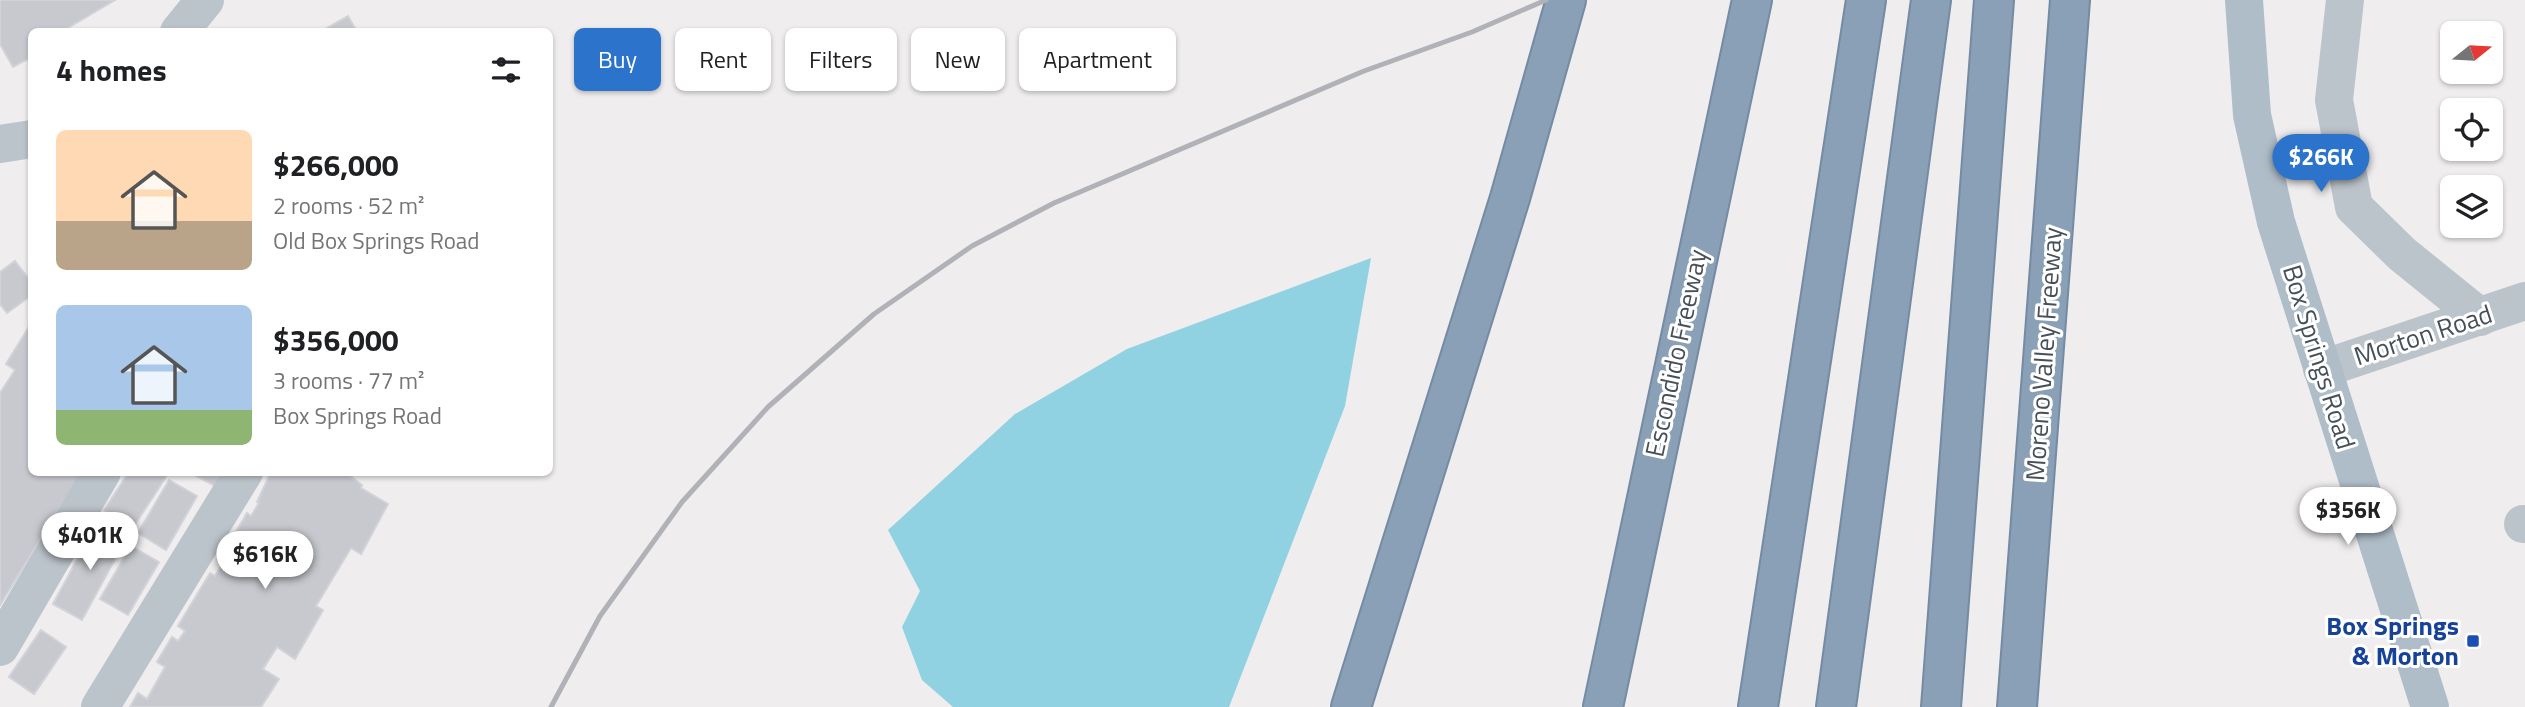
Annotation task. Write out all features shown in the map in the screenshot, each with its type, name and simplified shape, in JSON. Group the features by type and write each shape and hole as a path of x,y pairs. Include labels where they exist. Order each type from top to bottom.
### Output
{"highway":[{"path":"1351,707 1510,198 1566,0"},
{"name":"Escondido Freeway","path":"1603,707 1752,0"},
{"path":"1758,707 1866,0"},
{"path":"1836,707 1931,0"},
{"path":"1941,707 1994,0"},
{"name":"Moreno Valley Freeway","path":"2017,707 2070,0"}],"main road":[{"name":"Box Springs Road","path":"2244,0 2249,89 2258,149 2322,369 2430,707"}],"street":[{"path":"182,28 205,0"},
{"path":"2345,0 2334,100 2354,207 2402,254 2480,317"},
{"path":"0,144 28,140"},
{"name":"Morton Road","path":"2322,369 2525,301"},
{"path":"0,647 100,476"},
{"path":"100,707 242,476"}],"water":[{"path":"1371,258 1345,406 1229,707 953,707 922,680 902,627 920,591 888,530 1015,414 1127,349"}],"building":[{"path":"0,0 115,0 68,28 28,28 28,59 13,67 0,44"},
{"path":"348,16 355,28 327,28"},
{"path":"15,261 28,278 28,298 7,313 0,304 0,272"},
{"path":"28,328 28,476 80,476 0,605 0,393 15,370 6,364"},
{"path":"126,476 166,477 132,529 104,510"},
{"path":"196,476 220,476 215,486"},
{"path":"269,476 350,476 362,485 361,488 388,504 361,554 351,548 316,606 323,610 295,659 277,647 263,669 279,679 261,707 130,707 138,693 147,699 165,667 157,662 172,637 178,641 185,631 178,626 210,573 215,576 228,555 232,557 240,544 232,539 247,513 251,516 259,503 257,502"},
{"path":"169,480 197,496 166,550 138,533"},
{"path":"97,523 126,539 82,620 53,604"},
{"path":"131,546 159,562 128,615 100,599"},
{"path":"41,630 66,647 34,694 9,677"}],"railway":[{"path":"551,707 600,616 682,502 768,407 874,314 972,246 1054,203 1364,71 1472,32 1546,0"}],"place":[{"name":"Box Springs & Morton","path":"2473,641"}]}
